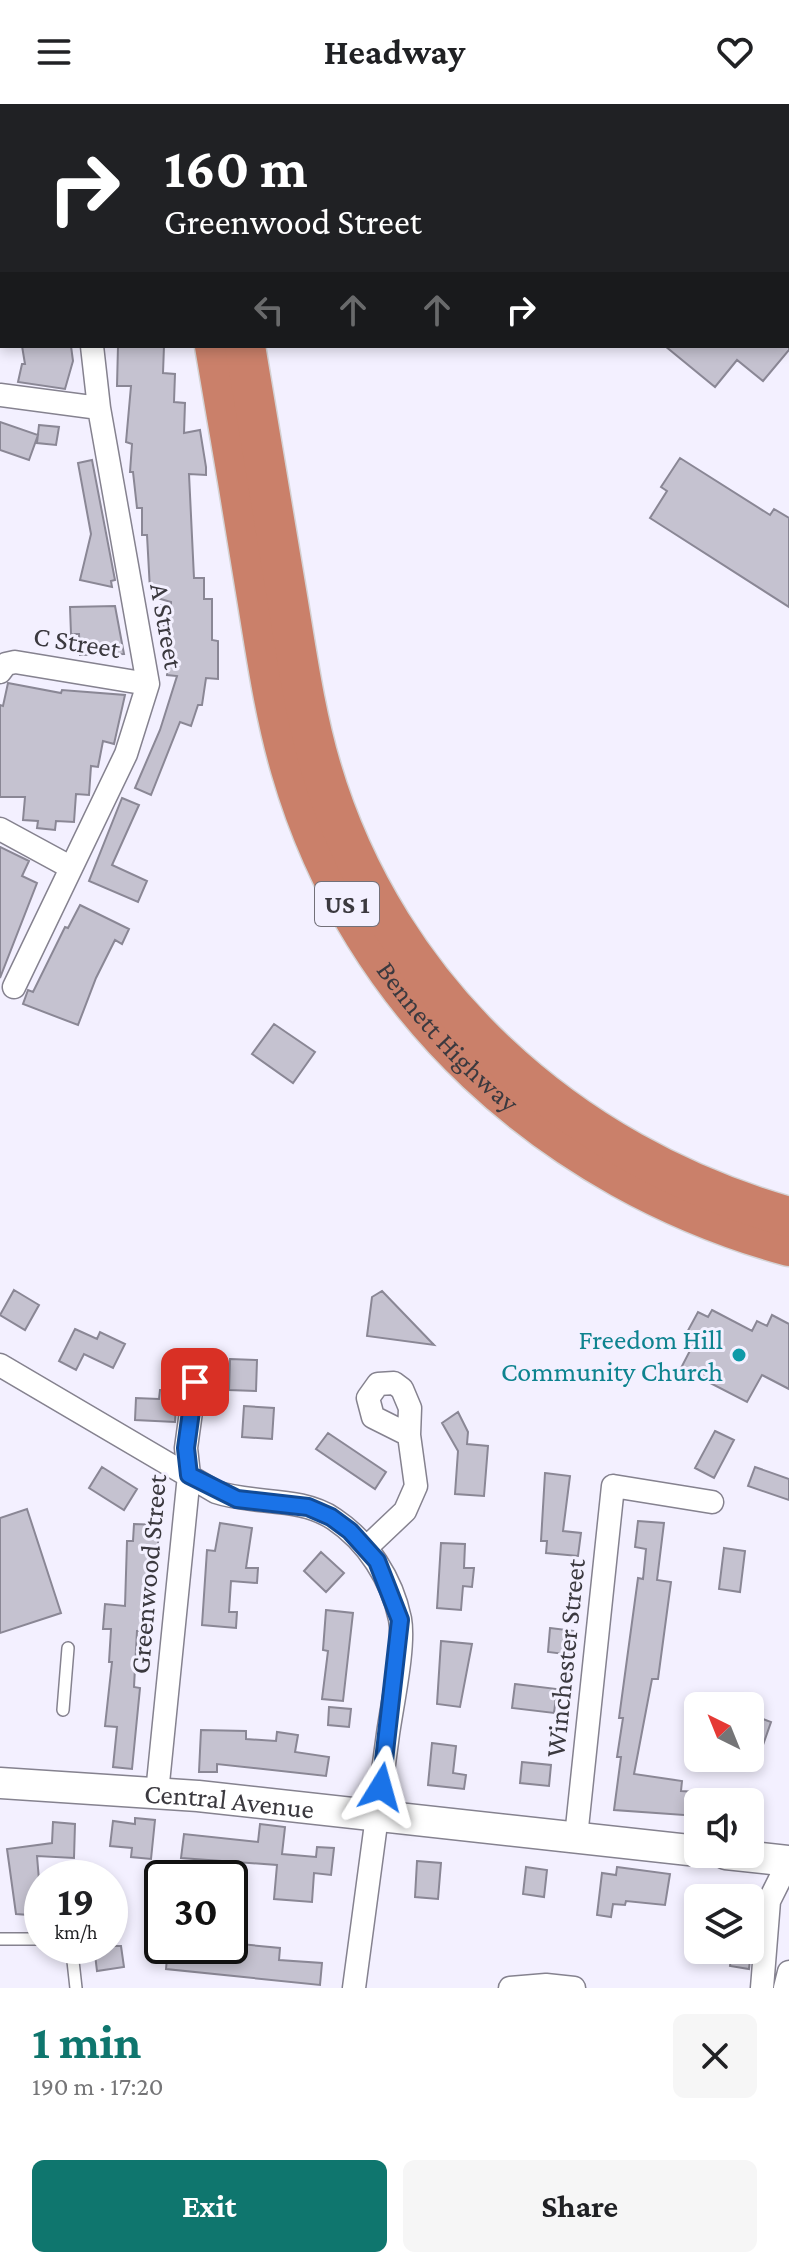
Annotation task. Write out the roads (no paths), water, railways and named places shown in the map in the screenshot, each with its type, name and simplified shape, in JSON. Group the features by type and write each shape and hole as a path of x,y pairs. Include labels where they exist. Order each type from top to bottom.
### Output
{"highway":[{"name":"Bennett Highway","path":"215,348 286,748 323,856 372,946 441,1038 489,1086 542,1130 600,1168 660,1200 726,1227 789,1246"},
{"name":"Bennett Highway","path":"245,348 313,738 345,835 392,926 460,1016 500,1057 560,1107 607,1139 667,1172 729,1198 789,1217"}],"street":[{"name":"A Street","path":"14,987 126,754 148,684 99,408 92,348"},
{"path":"0,395 99,408"},
{"name":"C Street","path":"0,672 6,664 15,662 148,684"},
{"path":"0,829 70,867"},
{"name":"Greenwood Street","path":"157,1793 189,1475 186,1448 198,1361"},
{"path":"0,1365 189,1475 237,1499 308,1507 331,1517 377,1561 400,1620 396,1678 354,1988"},
{"path":"366,1548 391,1527 413,1498 416,1469 409,1435"},
{"name":"Winchester Street","path":"576,1837 613,1486 712,1502"},
{"name":"Central Avenue","path":"0,1783 157,1793 684,1849"},
{"path":"762,1988 769,1901 789,1861 764,1858"},
{"path":"785,1988 789,1972"},
{"path":"510,1988 546,1985 574,1988"}],"lane":[{"path":"63,1710 68,1648"},
{"path":"0,1939 24,1939"},
{"path":"71,1964 76,1988"}],"place":[{"name":"Freedom Hill Community Church","path":"739,1355"}]}
